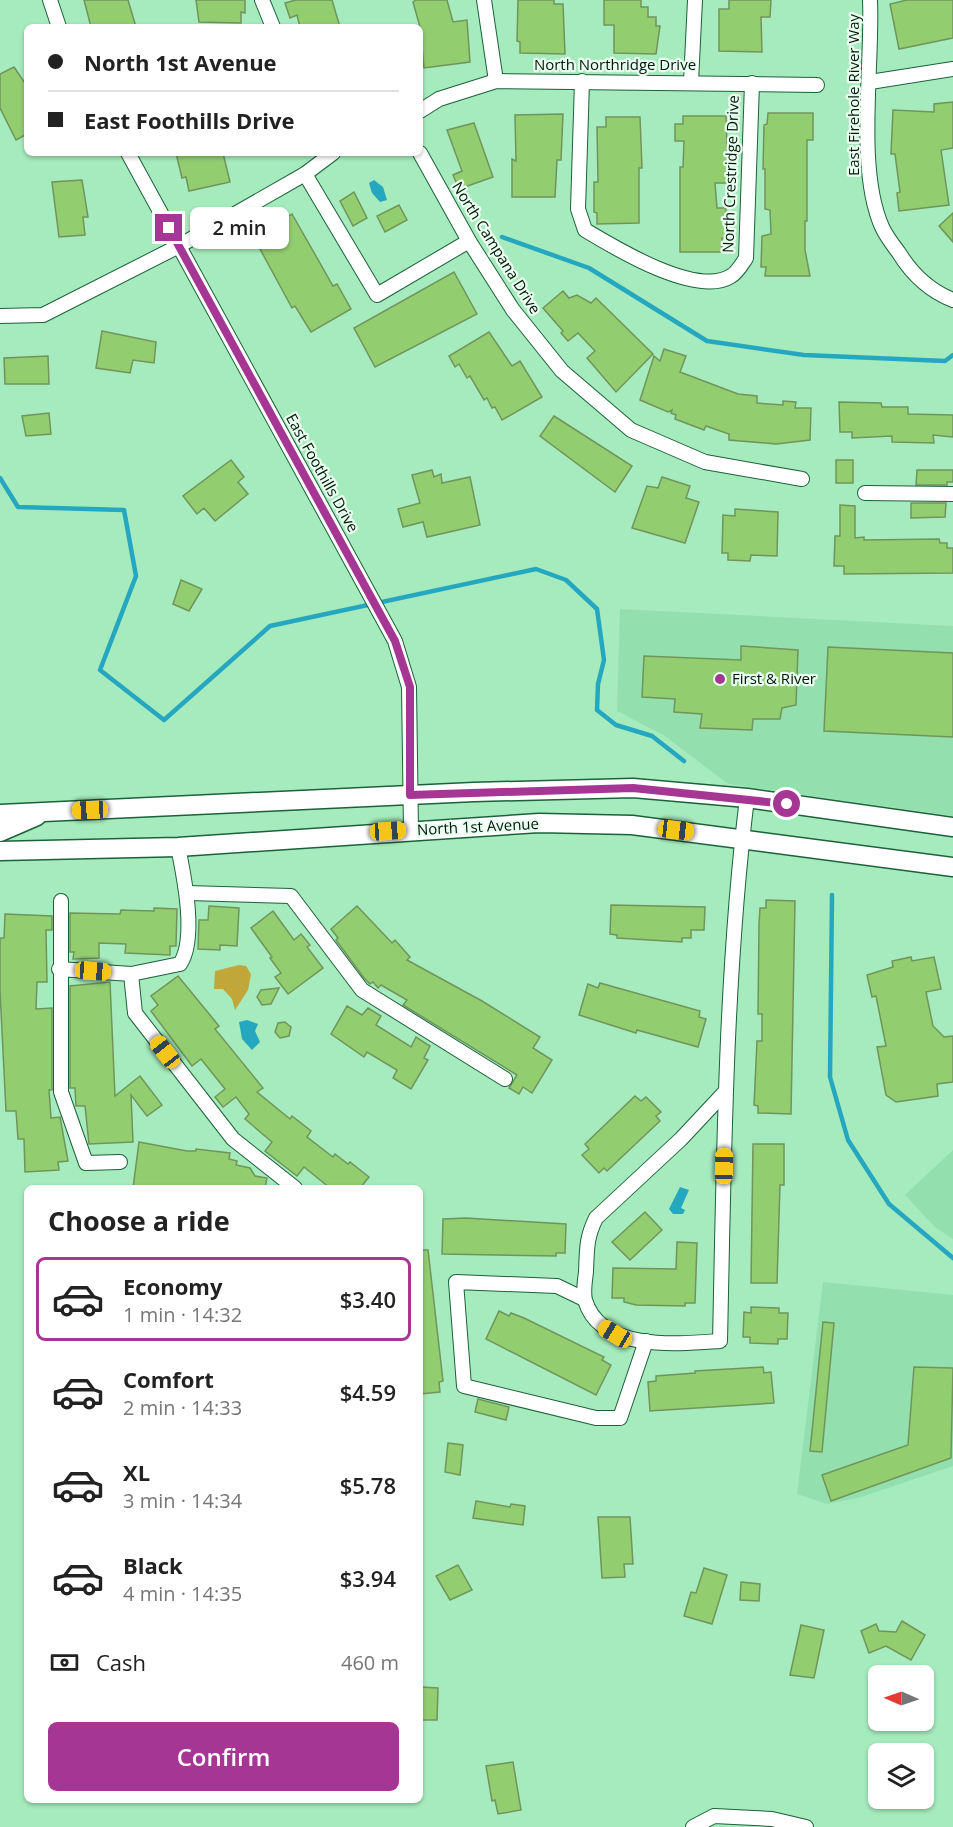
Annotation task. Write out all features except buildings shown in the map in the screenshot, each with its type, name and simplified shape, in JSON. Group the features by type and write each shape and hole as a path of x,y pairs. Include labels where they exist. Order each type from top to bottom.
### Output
{"main road":[{"path":"0,814 410,795 633,788 747,798 953,827"},
{"path":"0,832 47,812"},
{"name":"North 1st Avenue","path":"0,851 178,847 538,823 632,825 742,837 953,867"}],"street":[{"path":"50,0 58,24"},
{"path":"262,0 272,24"},
{"path":"484,0 496,81"},
{"path":"691,81 695,0"},
{"name":"East Firehole River Way","path":"870,0 869,163 872,196 882,227 907,266 935,293 953,300"},
{"path":"870,82 953,69"},
{"name":"North Northridge Drive","path":"423,109 439,99 496,81 691,81 817,85"},
{"name":"North Crestridge Drive","path":"582,81 578,209 585,230 634,259 704,283 731,276 746,258 752,83"},
{"name":"East Foothills Drive","path":"130,156 395,641 410,687 411,830"},
{"path":"0,316 43,315 179,246 305,174 329,156"},
{"name":"North Campana Drive","path":"422,156 469,241 513,310 562,371 631,430 705,462 802,479"},
{"path":"305,174 377,295 469,241"},
{"path":"865,493 953,494"},
{"path":"726,1092 681,1139 596,1218 587,1235 584,1299 597,1323 615,1334 664,1345 720,1341 726,1092 735,893 747,798"},
{"path":"59,969 131,974 180,964 187,954 188,893 178,847"},
{"path":"188,893 291,896 362,990 505,1080"},
{"path":"62,901 59,969 61,1092 86,1163 120,1162"},
{"path":"131,974 135,1013 233,1139 291,1185"},
{"path":"584,1299 557,1286 456,1282 464,1386 596,1418 620,1418 646,1341"},
{"path":"693,1827 714,1816 772,1819 806,1827"}],"shaded area":[{"path":"620,609 953,626 953,816 728,784 665,736 617,711"},
{"path":"239,965 246,966 251,974 248,990 235,1010 232,999 223,989 214,989 215,971"},
{"path":"953,1150 953,1239 935,1227 905,1195"},
{"path":"823,1282 953,1295 953,1466 858,1498 827,1504 797,1494"}],"water":[{"path":"374,180 383,187 387,200 380,202 372,193 369,183"},
{"path":"247,1020 258,1024 255,1031 260,1042 252,1050 242,1039 239,1022"},
{"path":"680,1187 689,1190 681,1208 685,1210 683,1214 673,1214 669,1209"}],"waterway":[{"path":"502,237 589,268 707,341 804,355 945,361 953,355"},
{"path":"0,478 18,507 124,510 136,576 100,670 164,720 270,626 536,569 566,580 597,609 604,660 598,684 597,710 616,725 652,736 684,761"},
{"path":"832,895 830,1077 848,1140 889,1204 953,1258"}],"place":[{"name":"First & River","path":"720,679"}],"route":[{"path":"169,228 395,641 410,687 410,795 633,788 747,798 787,804"}]}
